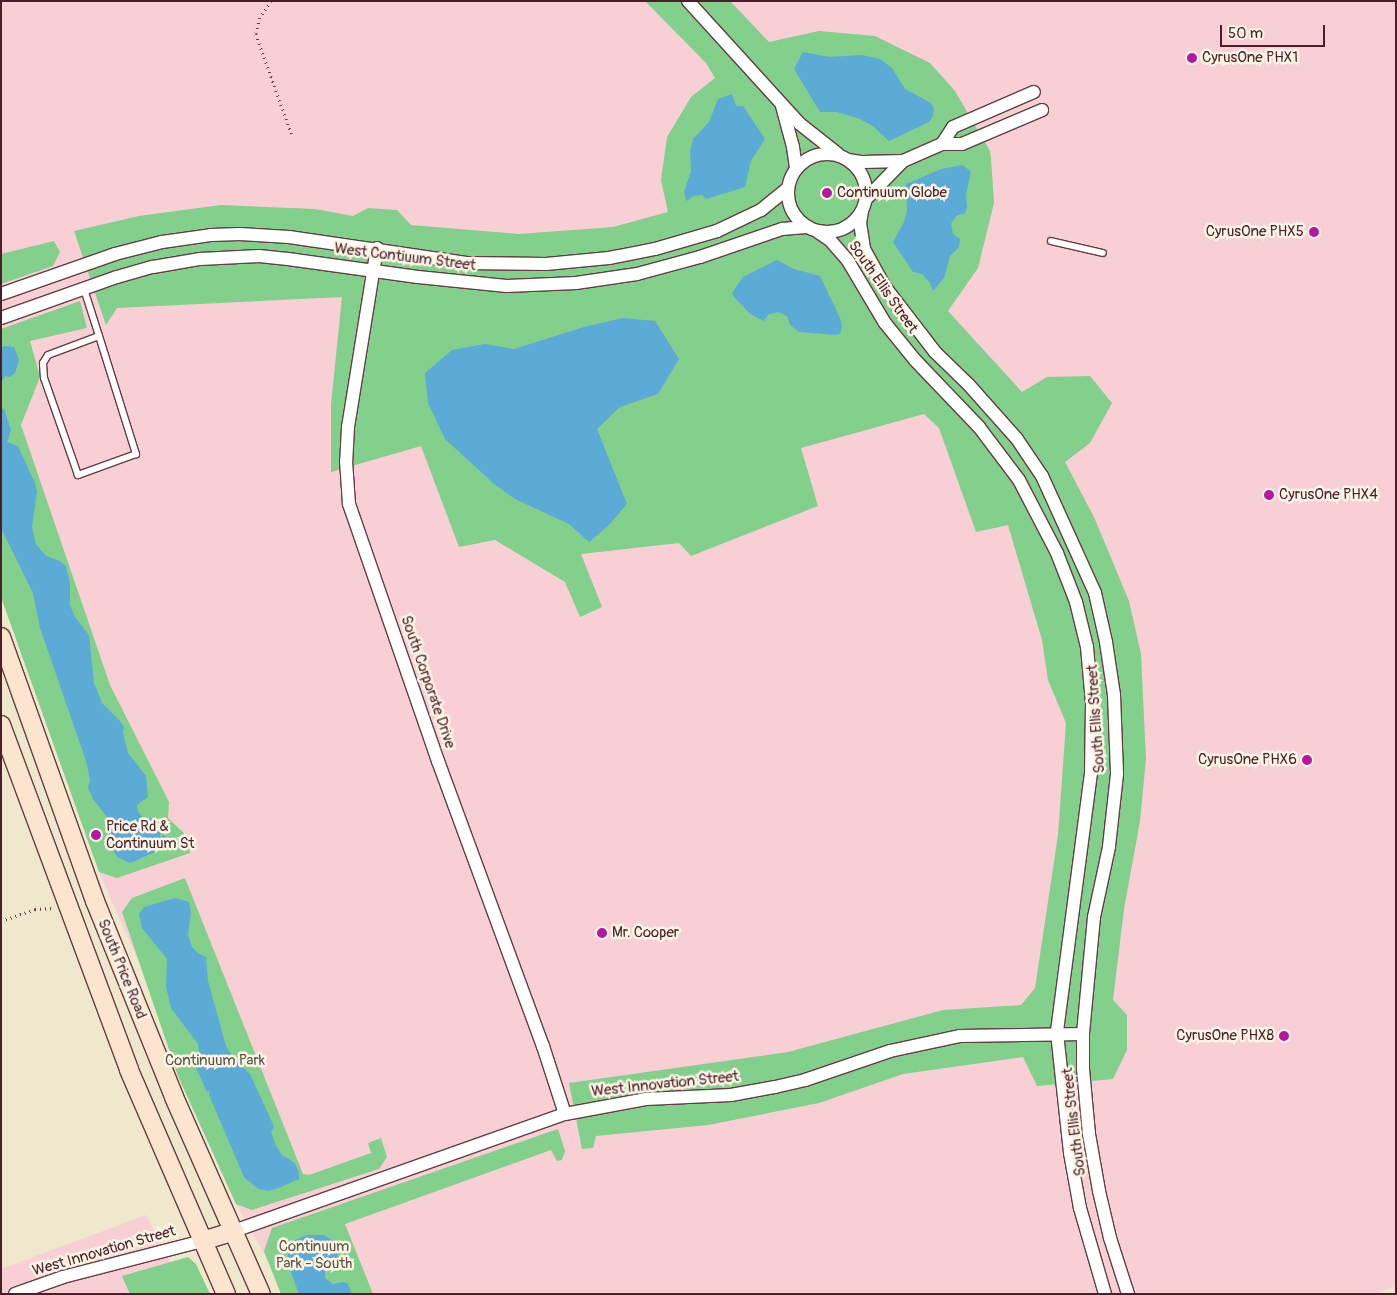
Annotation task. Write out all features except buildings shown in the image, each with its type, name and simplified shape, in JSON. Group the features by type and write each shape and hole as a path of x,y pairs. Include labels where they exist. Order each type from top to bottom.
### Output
{"main road":[{"name":"South Price Road","path":"1,636 95,901 170,1088 261,1294"},
{"name":"South Price Road","path":"1,725 142,1104 226,1294"},
{"path":"202,1241 234,1230"}],"street":[{"path":"688,1 800,124 845,158 863,177 864,205"},
{"path":"942,144 953,127 1034,92"},
{"path":"781,104 793,147 796,169"},
{"path":"903,161 864,205 854,222 843,229 831,233 818,232 806,227 791,210 788,188 796,169 805,160 817,155 830,154 863,162 903,161 942,144 962,144 1042,110"},
{"name":"West Contiuum Street","path":"1,294 76,267 147,246 211,235 273,235 377,248 419,257 468,263 546,264 609,258 655,249 717,231 761,210 788,188"},
{"name":"South Ellis Street","path":"864,205 860,223 864,249 885,287 935,352 969,384 1017,439 1042,476 1095,593 1106,642 1114,695 1117,774 1109,847 1094,917 1083,1034 1083,1068 1089,1134 1099,1191 1110,1238 1128,1294"},
{"name":"West Contiuum Street","path":"1,318 153,267 229,256 288,259 372,271 507,286 576,283 636,274 700,257 782,229 806,227"},
{"name":"South Ellis Street","path":"818,232 830,240 848,261 885,323 915,360 979,427 1019,480 1057,554 1076,602 1087,647 1092,703 1091,773 1057,1033 1070,1153 1080,1208 1105,1294"},
{"name":"South Corporate Drive","path":"377,248 348,427 346,461 349,504 438,760 549,1063 565,1114"},
{"path":"76,267 84,289"},
{"name":"West Innovation Street","path":"234,1230 565,1114 646,1099 731,1094 806,1080 890,1051 960,1036 1083,1034"},
{"name":"West Innovation Street","path":"15,1294 63,1277 202,1241"}],"lane":[{"path":"1051,241 1103,253"},
{"path":"84,289 99,336 136,454 78,475 44,378 43,363 48,355 99,336"}],"path":[{"path":"271,1 260,18 256,34 292,135"},
{"path":"1,921 36,909 68,908"}],"shaded area":[{"path":"1,1 1396,1 1396,1286 1375,1294 281,1294 265,1255 236,1204 178,1076 147,981 99,872 1,597"},
{"path":"146,1215 187,1294 1,1294 1,1269"}],"green space":[{"path":"645,1 730,1 769,42 819,31 875,36 930,63 955,91 990,151 991,158 994,203 978,268 948,311 1022,392 1047,377 1090,376 1112,403 1090,443 1065,462 1094,517 1129,601 1141,654 1146,759 1140,821 1124,909 1113,1000 1127,1015 1127,1050 1113,1079 1037,1086 1023,1057 903,1074 819,1103 708,1125 596,1136 593,1148 582,1149 569,1083 788,1052 943,1010 1021,1005 1035,988 1058,835 1066,723 1048,680 1042,640 1008,525 976,532 939,428 924,414 801,448 818,506 691,556 679,543 581,554 602,607 580,617 565,582 495,540 459,547 421,446 331,472 331,404 342,297 117,308 106,325 74,231 139,216 221,205 315,209 353,216 368,208 397,210 411,225 519,234 613,227 668,212 661,180 667,137 691,97 715,78 706,63"},
{"path":"54,241 60,252 53,266 1,284 1,254"},
{"path":"80,301 87,328 30,341 40,377 21,425 110,685 169,802 168,818 187,836 190,853 117,878 99,872 1,597 1,329"},
{"name":"Continuum Park","path":"185,878 303,1174 309,1175 371,1153 368,1143 381,1138 387,1157 379,1169 252,1210 236,1204 178,1076 122,912 132,898"},
{"name":"Continuum Park - South","path":"558,1129 565,1151 562,1160 557,1161 551,1150 345,1224 373,1294 281,1294 264,1251 272,1228"},
{"path":"188,1257 196,1264 210,1294 130,1294 122,1276"}],"water":[{"path":"803,52 829,57 862,55 880,59 892,68 905,89 931,103 934,109 933,116 929,122 889,141 873,126 860,119 837,112 820,112 794,69"},
{"path":"732,94 736,106 743,106 765,139 751,161 745,187 706,199 702,195 694,196 686,201 684,192 691,171 690,151 693,139 709,122 718,99"},
{"path":"963,165 971,172 966,195 967,207 965,213 956,216 951,224 953,234 960,239 959,247 950,256 944,278 933,291 930,283 922,274 913,272 893,242 904,222 907,211 906,184 941,169"},
{"path":"777,260 794,269 820,276 840,318 842,326 840,334 799,332 790,325 787,316 778,312 769,314 764,321 750,314 733,296 732,293 743,277"},
{"path":"623,318 655,321 679,359 658,394 620,407 597,429 627,504 608,526 589,542 569,524 515,499 494,484 445,439 428,403 425,373 452,350 485,344 514,349 584,327"},
{"path":"1,347 14,347 19,360 15,373 10,377 5,376 1,383"},
{"path":"1,409 4,409 11,430 7,442 18,446 35,483 37,492 32,527 36,544 46,556 60,561 66,566 70,582 70,605 75,617 89,635 94,683 102,703 124,727 123,733 128,753 146,776 148,797 137,805 138,811 144,820 152,818 155,820 161,832 159,839 163,835 166,836 166,842 162,849 130,863 117,857 110,844 107,817 93,799 88,788 90,780 86,761 40,628 33,593 1,528"},
{"path":"175,898 189,902 191,912 188,935 192,947 199,954 206,957 208,981 226,1046 234,1059 250,1074 274,1127 271,1132 276,1146 282,1155 295,1163 299,1173 299,1179 281,1187 269,1191 258,1189 244,1177 209,1095 210,1091 207,1092 196,1068 196,1060 200,1058 198,1044 171,1008 166,987 167,959 142,928 139,914 144,907"},
{"path":"307,1235 324,1235 335,1242 338,1257 332,1264 325,1267 325,1278 333,1284 344,1282 348,1284 352,1294 299,1294 288,1264 288,1252 295,1240"}],"place":[{"name":"CyrusOne PHX1","path":"1192,58"},
{"name":"Continuum Globe","path":"827,193"},
{"name":"CyrusOne PHX5","path":"1314,232"},
{"name":"CyrusOne PHX4","path":"1269,495"},
{"name":"CyrusOne PHX6","path":"1307,760"},
{"name":"Price Rd & Continuum St","path":"96,835"},
{"name":"Mr. Cooper","path":"602,933"},
{"name":"CyrusOne PHX8","path":"1284,1036"}]}
